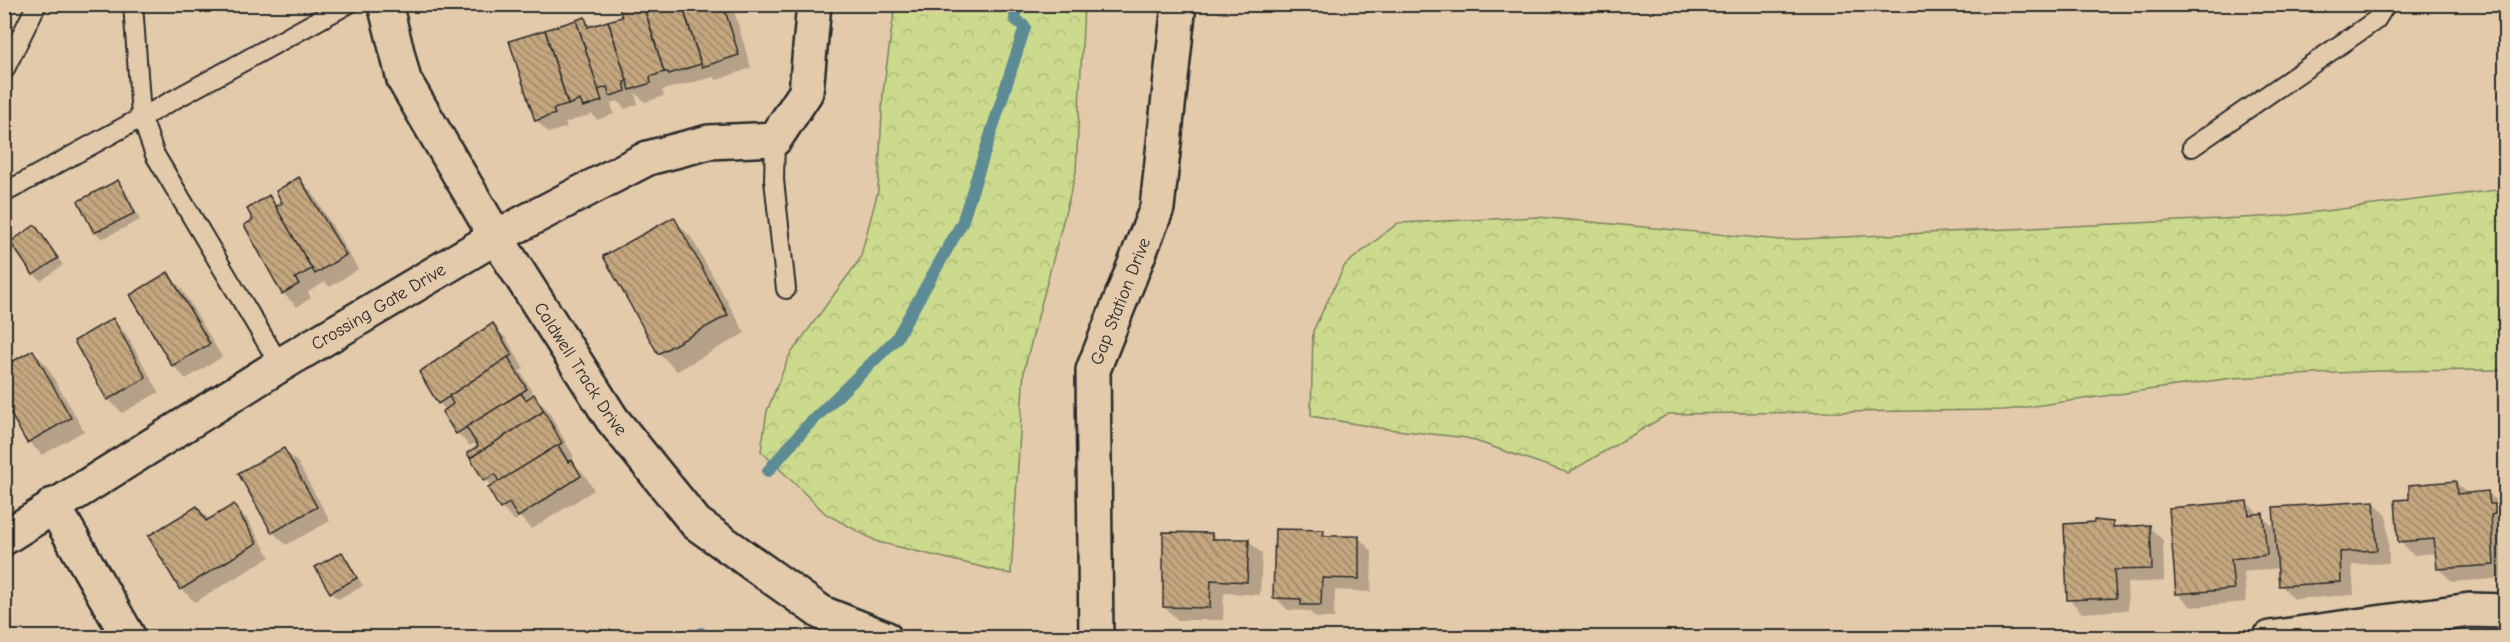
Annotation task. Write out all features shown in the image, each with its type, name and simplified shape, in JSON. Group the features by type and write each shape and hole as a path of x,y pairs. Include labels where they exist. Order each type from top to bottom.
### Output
{"street":[{"name":"Caldwell Track Drive","path":"386,4 404,80 496,237 612,419 696,523 822,613 885,638"},
{"path":"775,139 806,92 814,4"},
{"name":"Gap Station Drive","path":"1096,638 1093,370 1157,208 1179,4"},
{"name":"Crossing Gate Drive","path":"4,538 53,505 280,366 496,237 648,158 709,142 775,139"},
{"path":"53,505 129,638"},
{"path":"2270,638 2470,610 2505,611"}],"lane":[{"path":"4,70 38,4"},
{"path":"133,4 141,116 155,155 280,366"},
{"path":"4,193 348,4"},
{"path":"2192,147 2376,20 2386,4"},
{"path":"775,139 774,180 786,290"}],"green space":[{"path":"895,5 1084,5 1076,172 1024,370 1011,574 878,542 826,514 761,451 767,411 789,356 860,259 878,191 883,92"},
{"path":"2505,189 2505,370 2377,371 2232,378 2006,410 1668,414 1568,473 1467,438 1379,428 1311,416 1313,331 1345,265 1398,223 1538,217 1781,240 2283,216"}],"building":[{"path":"643,4 652,4 653,7 682,4 701,64 669,74 664,72"},
{"path":"643,4 664,72 650,77 651,83 630,90 608,21 622,17 618,5"},
{"path":"682,4 723,4 739,55 702,67"},
{"path":"585,17 588,27 608,21 627,81 624,82 626,91 610,96 607,87 598,90 576,20"},
{"path":"576,20 602,101 583,107 580,100 568,105 545,30"},
{"path":"545,30 568,105 553,109 555,114 535,121 509,41"},
{"path":"299,177 346,255 315,274 275,207 282,203 276,191"},
{"path":"118,180 135,213 94,233 78,201"},
{"path":"269,195 312,269 295,278 299,284 282,294 244,225 253,220 247,209"},
{"path":"674,217 728,315 658,354 603,256"},
{"path":"35,225 58,258 33,275 10,242"},
{"path":"168,272 210,344 172,366 130,295"},
{"path":"113,318 146,378 107,400 74,341"},
{"path":"493,323 512,355 438,404 419,372"},
{"path":"33,350 71,418 27,443 4,402 4,366"},
{"path":"508,357 527,389 456,434 442,412 453,404 449,396"},
{"path":"521,393 526,400 534,394 544,411 470,458 467,453 478,446 466,427"},
{"path":"544,411 562,443 499,482 495,474 484,481 470,458"},
{"path":"558,445 568,462 572,460 581,476 518,517 509,503 500,509 488,488"},
{"path":"284,448 317,507 272,533 238,473"},
{"path":"2456,481 2457,494 2488,491 2490,504 2495,504 2495,514 2491,515 2494,565 2437,569 2434,539 2398,542 2395,500 2409,499 2409,485"},
{"path":"2247,501 2249,515 2263,513 2267,555 2231,559 2234,589 2176,594 2169,508"},
{"path":"2374,501 2377,550 2340,552 2341,582 2279,586 2273,507"},
{"path":"234,504 257,543 180,590 148,536 197,506 206,521"},
{"path":"2094,520 2113,522 2113,527 2150,525 2152,569 2114,570 2116,598 2067,600 2064,524 2094,522"},
{"path":"1275,529 1324,530 1323,536 1359,536 1359,579 1322,578 1321,605 1301,605 1301,599 1273,598"},
{"path":"1163,532 1212,533 1212,539 1249,539 1247,582 1211,580 1210,608 1163,607"},
{"path":"342,552 357,578 330,593 315,567"}],"waterway":[{"path":"768,471 807,426 896,339 962,223 1025,27 1015,19 1016,4"},
{"path":"699,638 701,633"}]}
